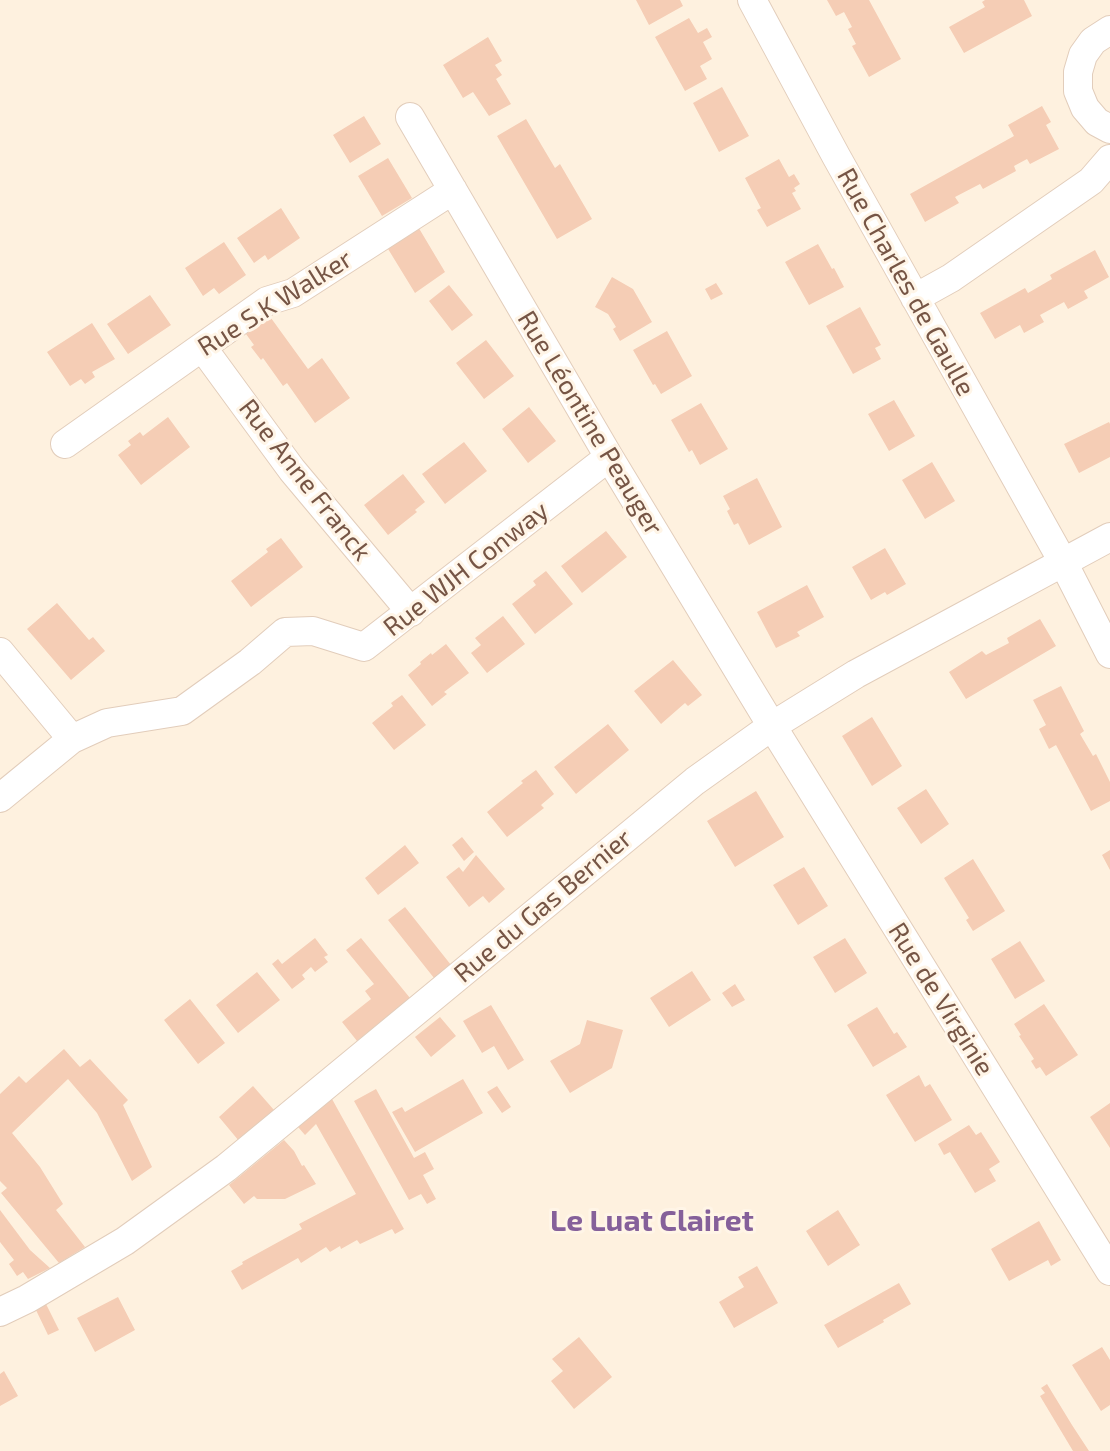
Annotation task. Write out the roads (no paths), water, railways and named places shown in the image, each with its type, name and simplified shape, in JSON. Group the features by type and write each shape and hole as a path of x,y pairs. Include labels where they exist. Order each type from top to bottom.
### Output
{"street":[{"name":"Rue Charles de Gaulle","path":"752,0 832,149 1063,562 1110,654"},
{"path":"1110,30 1093,41 1083,55 1078,72 1079,91 1085,108 1097,122 1110,129"},
{"name":"Rue Léontine Peauger","path":"410,117 609,457 772,726"},
{"path":"915,298 951,278 1091,181 1110,159"},
{"name":"Rue S.K Walker","path":"65,444 267,301 293,293 453,190"},
{"name":"Rue Anne Franck","path":"202,347 292,470 411,612"},
{"name":"Rue WJH Conway","path":"72,739 107,723 182,711 250,662 285,632 313,631 364,647 609,457"},
{"name":"Rue du Gas Bernier","path":"0,1312 125,1241 226,1168 695,781 772,726 856,674 1110,537"},
{"path":"0,653 72,739 0,798"},
{"name":"Rue de Virginie","path":"772,726 1110,1271"}],"district":[{"name":"Le Luat Clairet","path":"652,1221"}]}
